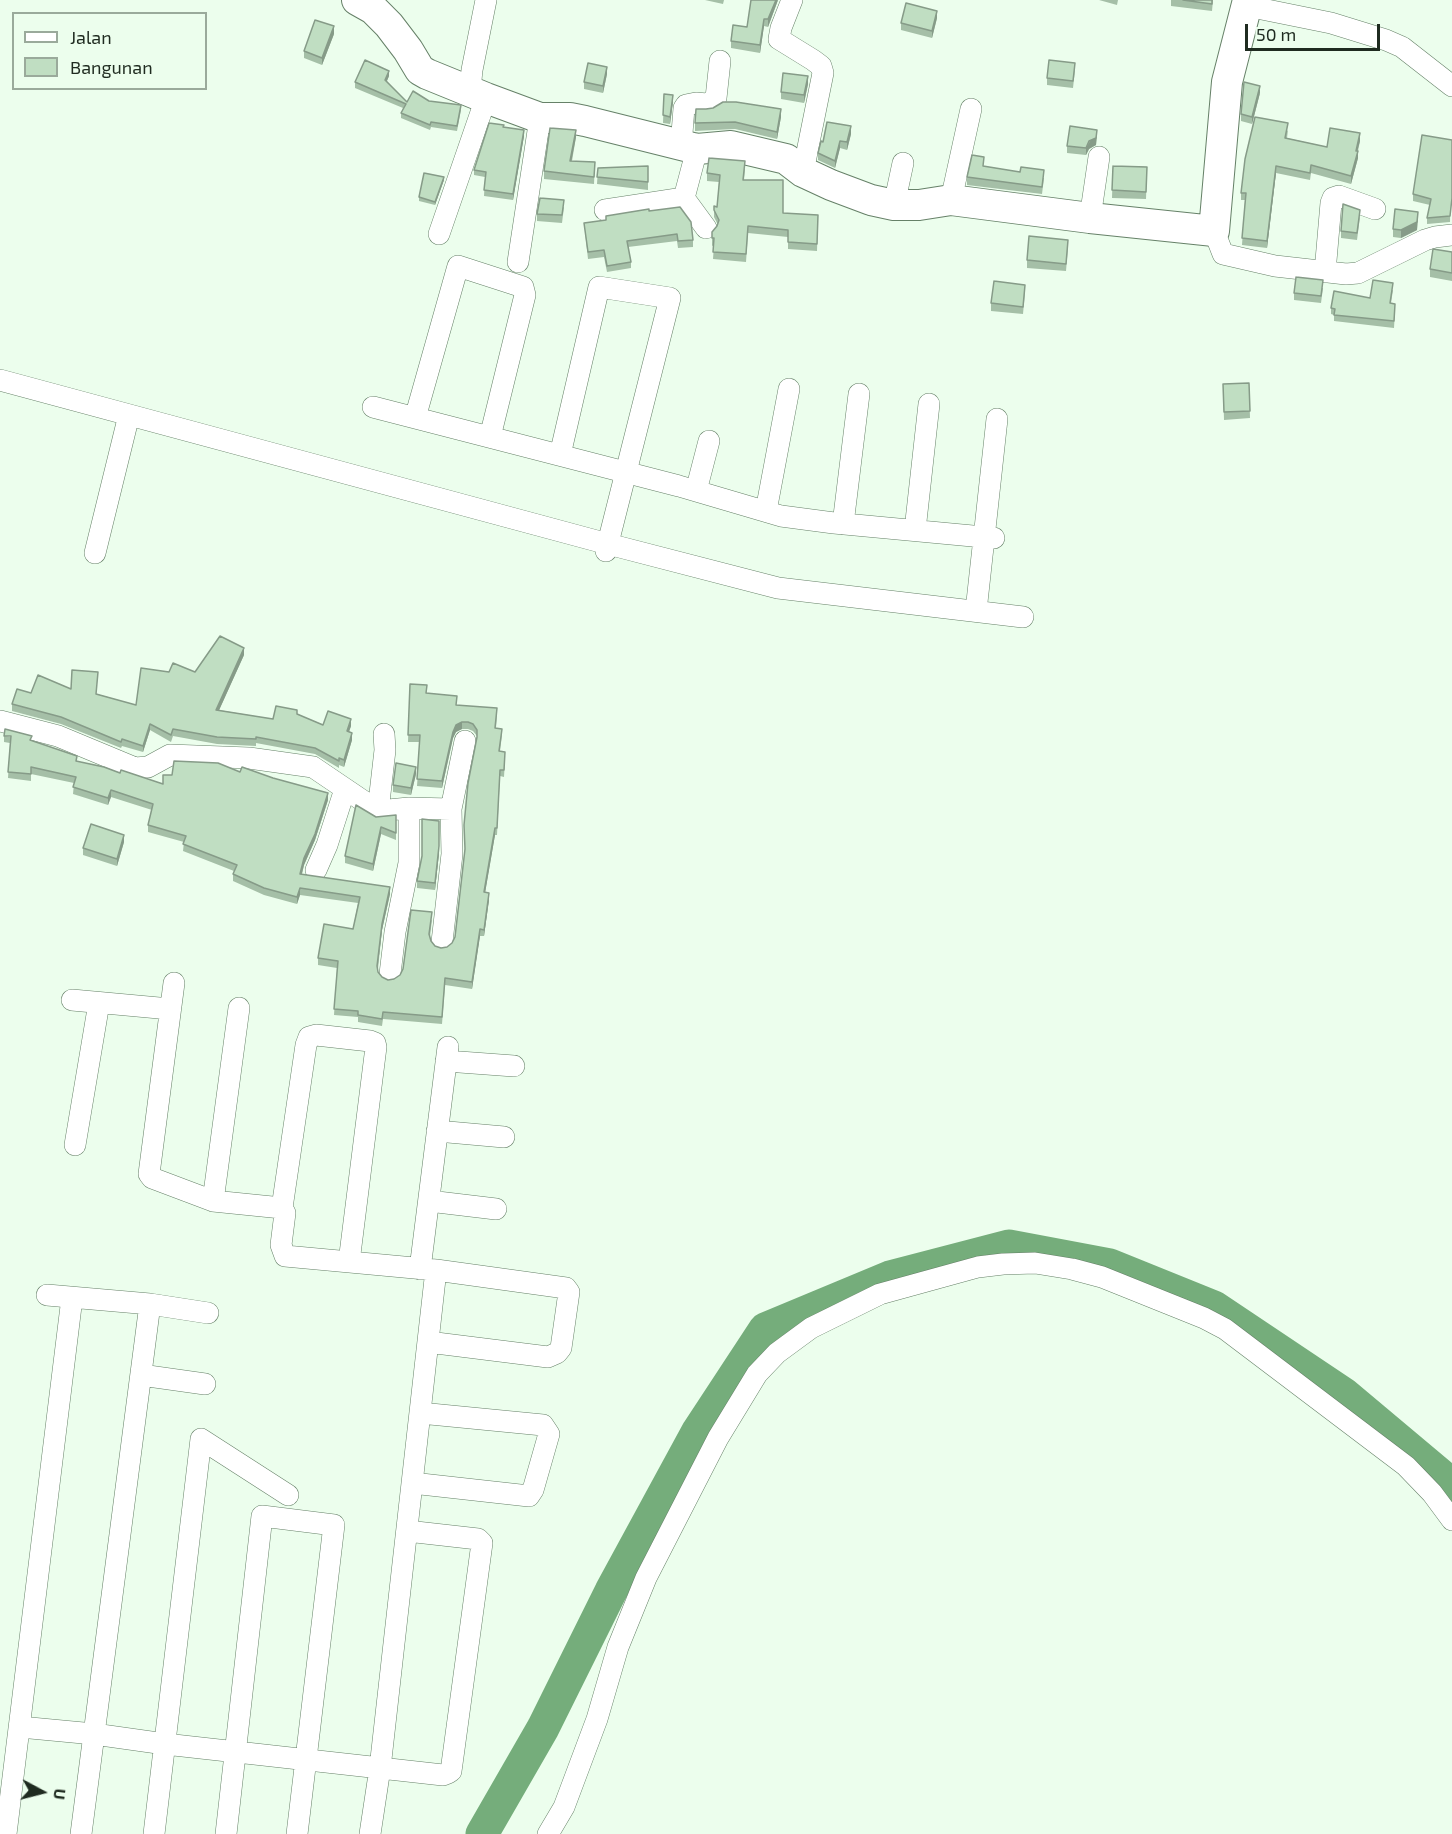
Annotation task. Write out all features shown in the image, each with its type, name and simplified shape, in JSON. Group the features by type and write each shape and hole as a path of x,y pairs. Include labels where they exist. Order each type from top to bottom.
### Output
{"street":[{"path":"357,0 373,9 389,25 420,70 540,118 570,118 585,121 689,148 731,146 786,159 803,172 831,185 871,200 894,205 951,201 1214,231"},
{"path":"439,234 478,94 472,70 486,0"},
{"path":"792,0 779,39 821,66 823,74 803,172"},
{"path":"1452,86 1402,47 1386,40 1331,23 1247,3 1227,82 1214,231 1222,254 1275,266 1346,274 1358,273 1425,240 1452,236"},
{"path":"706,228 684,198 689,148 684,108 686,105 696,103 707,104 716,98 720,61"},
{"path":"951,201 971,109"},
{"path":"518,262 540,118"},
{"path":"1090,218 1099,157"},
{"path":"894,205 903,163"},
{"path":"1325,272 1331,203 1334,198 1339,196 1375,209"},
{"path":"605,210 684,198"},
{"path":"415,418 458,266 523,287 525,295 490,438"},
{"path":"560,455 599,287 670,298 607,547"},
{"path":"0,380 607,547 778,588 1023,617"},
{"path":"766,511 789,389"},
{"path":"843,524 859,394"},
{"path":"915,530 929,404"},
{"path":"373,407 627,472 781,516 989,537"},
{"path":"95,553 129,415"},
{"path":"976,610 989,537 997,419"},
{"path":"696,491 709,441"},
{"path":"0,721 58,736 135,768 148,767 170,755 249,758 313,767 378,811 409,808 451,809"},
{"path":"378,811 385,750 384,734"},
{"path":"442,942 451,864 451,809 465,741"},
{"path":"316,870 327,846 345,789"},
{"path":"390,974 395,932 409,863 409,808"},
{"path":"174,982 148,1174 152,1178 213,1201 282,1209"},
{"path":"72,1000 171,1010"},
{"path":"75,1145 99,1003"},
{"path":"213,1201 239,1008"},
{"path":"349,1262 376,1047 375,1043 370,1041 316,1035 309,1037 306,1045 282,1209 285,1213 281,1245 285,1256 566,1287 568,1292 561,1348 558,1353 548,1357 428,1342"},
{"path":"370,1834 380,1768 428,1342 429,1201 447,1054 514,1066"},
{"path":"437,1131 504,1137"},
{"path":"429,1201 496,1209"},
{"path":"548,1834 564,1806 585,1752 618,1647 646,1578 729,1420 758,1374 777,1353 811,1328 880,1294 978,1267 1035,1263 1072,1269 1101,1277 1204,1317 1225,1329 1406,1466 1432,1493 1452,1520"},
{"path":"47,1295 150,1304 208,1313"},
{"path":"6,1834 6,1793 20,1727 72,1298"},
{"path":"81,1834 150,1304"},
{"path":"141,1375 205,1384"},
{"path":"412,1483 529,1496 533,1490 549,1434 543,1425 420,1413"},
{"path":"154,1834 201,1439 288,1495"},
{"path":"226,1834 262,1516 334,1525 297,1834"},
{"path":"20,1727 442,1775 451,1771 482,1543 478,1539 407,1531"}],"building":[{"path":"751,0 776,0 768,19 764,19 760,45 731,41 733,25 747,27"},
{"path":"1183,0 1212,0 1212,4"},
{"path":"906,3 937,11 932,31 901,23"},
{"path":"315,20 334,26 322,58 304,51"},
{"path":"365,60 389,71 385,80 407,102 413,91 429,101 461,105 457,126 431,122 430,125 401,113 406,104 355,82"},
{"path":"1049,60 1075,63 1073,81 1047,78"},
{"path":"588,63 607,67 603,86 584,82"},
{"path":"783,73 808,76 804,95 781,92"},
{"path":"1244,82 1260,86 1252,117 1241,114"},
{"path":"664,94 673,95 670,117 663,115"},
{"path":"723,102 781,109 777,132 735,122 695,123 696,109 713,108"},
{"path":"1255,117 1288,123 1285,138 1327,147 1330,128 1360,133 1351,176 1311,165 1310,173 1276,166 1267,241 1242,238 1246,193 1241,193 1245,159"},
{"path":"827,122 851,126 847,142 840,141 835,161 818,153"},
{"path":"489,123 524,130 513,194 484,190 486,172 474,170"},
{"path":"1070,126 1097,130 1096,138 1089,141 1086,148 1067,146"},
{"path":"550,128 576,130 570,161 595,162 594,177 544,171"},
{"path":"1422,135 1452,140 1450,216 1427,218 1431,199 1413,194"},
{"path":"972,155 984,157 983,166 1020,172 1021,167 1044,170 1042,187 967,177"},
{"path":"709,158 745,161 743,180 783,180 783,213 818,215 817,244 788,242 788,230 748,226 746,254 713,252 712,232 719,220 714,206 717,207 720,175 707,173"},
{"path":"648,166 648,182 597,177 598,168"},
{"path":"1113,166 1147,167 1146,192 1112,190"},
{"path":"424,173 444,177 435,202 419,197"},
{"path":"540,198 564,200 562,215 537,214"},
{"path":"1343,204 1360,210 1357,233 1341,231"},
{"path":"680,207 691,222 693,240 678,241 677,234 627,241 631,262 607,266 604,250 588,252 584,223 606,220 606,216"},
{"path":"1395,209 1418,212 1417,222 1401,230 1393,229"},
{"path":"1029,236 1068,240 1066,264 1027,260"},
{"path":"1433,249 1452,252 1452,273 1430,269"},
{"path":"1296,277 1323,280 1321,296 1294,293"},
{"path":"1373,280 1393,283 1390,303 1395,304 1394,321 1334,315 1335,309 1331,308 1334,291 1370,298"},
{"path":"994,281 1025,285 1023,307 991,303"},
{"path":"1249,383 1250,411 1224,412 1223,384"},
{"path":"220,636 244,648 216,710 273,719 276,706 297,710 297,714 323,725 328,711 351,719 347,731 352,733 344,760 339,758 339,761 315,748 256,737 256,739 217,737 173,729 171,735 150,724 143,746 122,739 121,742 61,717 12,704 17,689 31,693 38,675 71,689 72,670 98,672 96,694 136,705 141,668 169,672 173,663 195,672"},
{"path":"410,684 427,685 426,693 457,696 456,705 497,708 495,728 502,729 499,751 505,752 504,770 500,770 497,828 495,828 484,892 489,893 484,930 480,929 472,982 445,978 442,1017 383,1012 382,1019 358,1015 358,1011 334,1009 338,961 318,958 324,924 353,929 360,897 300,888 297,897 264,888 233,874 237,865 183,844 186,836 148,825 153,804 111,790 108,798 73,787 76,777 31,767 31,774 8,772 11,736 4,736 5,729 32,736 30,740 77,756 76,761 120,773 121,770 163,784 163,775 172,775 174,761 218,763 240,772 242,767 328,793 300,874 390,887 382,924 377,966 382,977 388,980 394,979 403,969 411,910 432,912 429,934 435,946 447,947 455,937 465,849 464,825 468,783 477,737 477,730 473,724 462,722 456,725 442,781 417,779 420,735 408,735"},
{"path":"396,763 416,767 411,788 393,785"},
{"path":"356,805 376,817 396,815 396,833 381,827 373,864 345,856"},
{"path":"422,819 439,821 435,883 417,881 422,856"},
{"path":"91,824 124,835 117,859 83,848"}],"waterway":[{"path":"482,1834 543,1728 611,1591 698,1431 765,1329 890,1277 1009,1246 1110,1265 1214,1307 1344,1394 1443,1477 1452,1488"}]}
